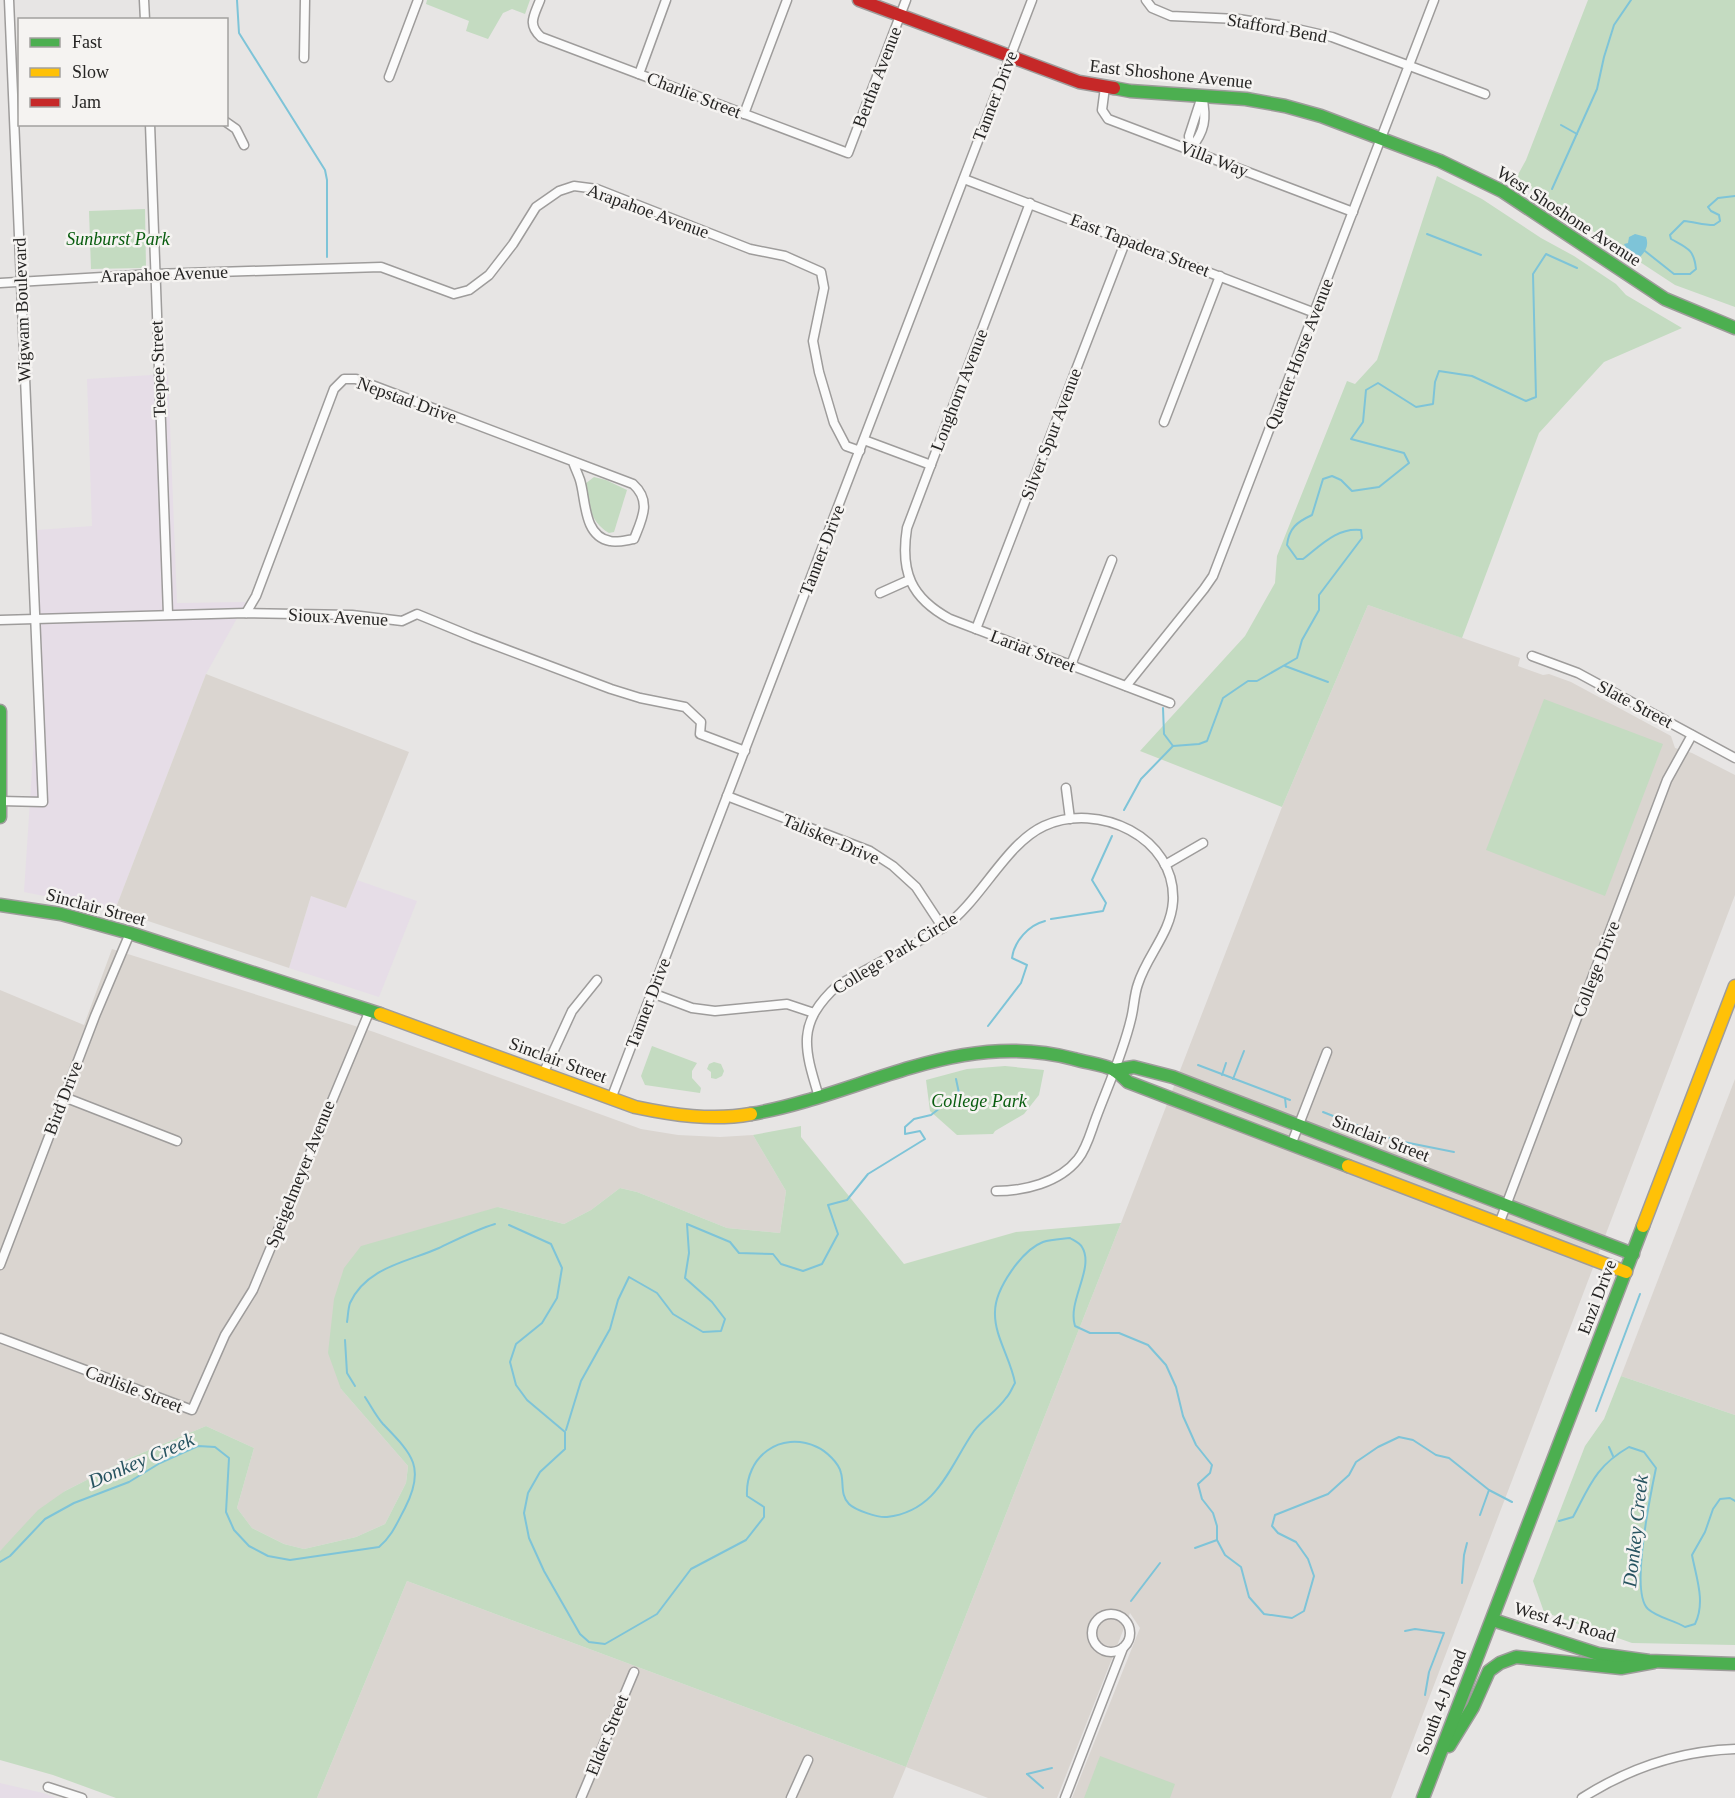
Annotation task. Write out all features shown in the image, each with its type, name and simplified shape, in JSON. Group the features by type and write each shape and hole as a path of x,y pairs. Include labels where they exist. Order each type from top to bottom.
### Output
{"main road":[{"name":"East Shoshone Avenue","path":"859,0 1079,82 1106,87 1246,99 1285,106 1321,116 1381,139"},
{"name":"West Shoshone Avenue","path":"1381,139 1474,176 1502,191 1665,299 1735,328"},
{"path":"0,711 0,817"},
{"name":"Sinclair Street","path":"0,905 62,914 130,933 370,1010 611,1099 667,1114 701,1117 741,1116 781,1109 929,1061 962,1054 1026,1050 1055,1054 1114,1070 1128,1082 1626,1272"},
{"name":"Enzi Drive","path":"1493,1620 1735,986"},
{"name":"Sinclair Street","path":"1114,1070 1134,1066 1173,1077 1633,1254"},
{"name":"West 4-J Road","path":"1493,1620 1539,1637 1597,1654 1654,1662 1735,1664"},
{"name":"South 4-J Road","path":"1423,1798 1493,1620"},
{"path":"1433,1773 1473,1707 1489,1671 1500,1662 1516,1658 1621,1668 1654,1662"}],"street":[{"name":"Wigwam Boulevard","path":"1,801 43,802 9,0"},
{"path":"144,0 145,18"},
{"path":"304,58 305,0"},
{"path":"389,76 418,0"},
{"name":"Charlie Street","path":"540,0 532,20 534,30 541,37 848,153"},
{"path":"639,74 666,0"},
{"path":"744,114 787,0"},
{"name":"Bertha Avenue","path":"848,153 906,0"},
{"name":"Tanner Drive","path":"611,1099 1032,0"},
{"name":"Stafford Bend","path":"1146,0 1152,8 1171,16 1238,19 1284,26 1332,38 1485,94"},
{"name":"Quarter Horse Avenue","path":"1126,686 1213,576 1434,0"},
{"name":"Villa Way","path":"1106,87 1102,110 1108,119 1353,212"},
{"path":"1190,150 1189,136 1202,95"},
{"path":"228,123 237,129 244,146"},
{"name":"Teepee Street","path":"150,126 168,614"},
{"name":"East Tapadera Street","path":"964,178 1315,312"},
{"name":"Arapahoe Avenue","path":"0,282 154,274 381,267 454,294 469,291 489,275 513,244 536,207 559,191 574,186 597,189 750,249 785,256 821,272 824,288 813,341 819,372 834,423 846,446 860,451"},
{"name":"Longhorn Avenue","path":"909,580 904,544 907,528 1030,203"},
{"name":"Silver Spur Avenue","path":"976,629 1125,240"},
{"path":"1164,422 1220,276"},
{"name":"Nepstad Drive","path":"246,613 256,596 334,389 344,379 357,379 633,484 641,491 645,505 634,540 610,542 600,537 592,527 585,511 580,482 573,462"},
{"path":"864,441 931,465"},
{"path":"1071,665 1112,560"},
{"path":"880,593 909,580"},
{"name":"Lariat Street","path":"909,580 921,598 934,610 976,629 1170,703"},
{"name":"Sioux Avenue","path":"0,620 246,613 352,615 402,621 417,614 611,689 640,698 685,707 700,722 700,734 745,751"},
{"name":"Slate Street","path":"1532,656 1578,674 1735,758"},
{"name":"College Drive","path":"1499,1224 1667,780 1692,735"},
{"path":"1066,788 1070,819"},
{"name":"Talisker Drive","path":"727,796 870,852 893,866 916,887 943,928"},
{"name":"College Park Circle","path":"819,1097 806,1049 807,1033 814,1013 824,998 838,985 956,919 1026,837 1044,826 1087,817 1109,821 1127,828 1145,840 1166,865 1173,900 1170,921 1144,967 1137,986 1131,1020 1114,1070 1087,1142 1078,1159 1061,1174 1047,1181 1016,1191 996,1191"},
{"path":"1166,865 1203,843"},
{"name":"Bird Drive","path":"0,1265 95,1016 130,933"},
{"path":"543,1074 572,1011 597,980"},
{"path":"652,993 692,1008 715,1011 787,1004 814,1013"},
{"name":"Speigelmeyer Avenue","path":"225,1335 253,1290 370,1010"},
{"path":"1291,1145 1327,1052"},
{"path":"64,1097 177,1141"},
{"name":"Carlisle Street","path":"0,1338 192,1410 225,1335"},
{"path":"1065,1798 1123,1648 1129,1638 1130,1631 1125,1620 1114,1614 1097,1619 1092,1630 1092,1637 1099,1648 1111,1652 1123,1648"},
{"name":"Elder Street","path":"581,1798 634,1672"},
{"path":"1582,1798 1608,1781 1680,1755 1735,1749"},
{"path":"791,1798 808,1760"},
{"path":"48,1786 82,1798"}],"shaded area":[{"path":"168,374 177,603 246,602 206,674 115,910 24,892 41,632 37,530 92,526 87,379"},
{"path":"1368,605 1520,658 1518,666 1571,682 1671,736 1675,748 1692,753 1735,775 1735,895 1391,1798 1072,1798 1140,1628 1130,1613 1057,1798 988,1798 906,1767 1121,1223 1282,807"},
{"path":"206,674 409,752 346,908 311,896 289,968 115,910"},
{"path":"357,880 417,901 379,997 289,968 311,896 346,908"},
{"path":"112,949 374,1032 641,1129 678,1135 720,1137 753,1135 786,1191 780,1233 727,1228 637,1192 620,1188 591,1210 564,1224 498,1207 341,1389 408,1466 406,1483 385,1524 356,1537 304,1549 284,1544 252,1528 237,1508 254,1448 206,1426 130,1458 65,1491 0,1551 0,990 84,1025"},
{"path":"1735,1079 1735,1415 1621,1376"},
{"path":"407,1581 906,1767 893,1798 317,1798"},
{"path":"0,1783 43,1793 56,1798 0,1798"}],"green space":[{"path":"427,0 530,0 525,14 512,9 503,13 488,39 466,31 469,21 426,4"},
{"path":"1588,0 1735,0 1735,307 1675,285 1515,180 1526,160"},
{"path":"1437,176 1482,199 1541,238 1574,256 1616,284 1626,295 1682,328 1604,362 1539,433 1462,638 1368,605 1282,807 1140,751 1245,636 1275,583 1277,556 1347,381 1355,384 1377,360"},
{"name":"Sunburst Park","path":"145,209 146,266 91,269 89,211"},
{"path":"594,477 627,490 614,532 609,533 603,529 591,512 585,484"},
{"path":"1544,699 1663,744 1605,896 1486,850"},
{"path":"652,1046 697,1063 692,1071 692,1078 701,1088 700,1093 645,1085 641,1076"},
{"path":"714,1062 721,1064 724,1071 722,1076 716,1079 711,1078 711,1072 707,1069 709,1064"},
{"name":"College Park","path":"1005,1066 1044,1070 1039,1095 1024,1114 993,1134 957,1135 930,1111 926,1080 967,1069"},
{"path":"801,1126 801,1137 904,1264 1016,1232 1121,1223 906,1767 407,1581 317,1798 116,1798 53,1775 0,1760 0,1551 38,1510 65,1491 130,1458 206,1426 254,1448 237,1508 252,1528 284,1544 304,1549 356,1537 385,1524 406,1483 408,1466 341,1389 328,1353 334,1299 344,1268 361,1246 498,1207 564,1224 591,1210 620,1188 637,1192 727,1228 780,1233 786,1191 753,1135"},
{"path":"1621,1376 1735,1415 1735,1645 1632,1643 1544,1612 1533,1581 1585,1446 1604,1419"},
{"path":"1100,1756 1175,1784 1170,1798 1084,1798"}],"water":[{"path":"1635,234 1646,237 1647,240 1646,248 1640,257 1629,254 1624,244 1628,243 1629,237"}],"waterway":[{"path":"237,0 239,33 325,170 327,257"},
{"path":"1552,189 1597,89 1614,25 1631,0"},
{"path":"1561,125 1577,134"},
{"path":"1645,251 1674,274 1690,274 1696,269 1694,257 1685,247 1671,239 1670,235 1684,221 1714,225 1720,221 1719,215 1708,207 1718,198 1735,196"},
{"path":"1427,234 1481,255"},
{"path":"1124,810 1141,779 1173,746 1199,744 1207,741 1223,698 1248,681 1257,681 1297,658 1302,640 1319,610 1319,595 1362,538 1361,530 1344,531 1329,538 1303,559 1297,559 1287,545 1292,530 1298,523 1312,515 1323,479 1332,476 1341,480 1352,491 1379,487 1409,463 1404,453 1351,439 1363,422 1366,390 1378,383 1416,407 1433,404 1435,382 1439,371 1472,376 1526,401 1536,397 1533,274 1546,254 1577,268"},
{"path":"1285,666 1328,682"},
{"path":"1163,708 1164,734 1173,746"},
{"path":"1051,919 1103,911 1106,903 1092,880 1112,836"},
{"path":"988,1026 1021,983 1027,965 1012,958 1019,940 1033,926 1045,921"},
{"path":"1233,1079 1244,1051"},
{"path":"1222,1075 1226,1063"},
{"path":"1198,1065 1290,1100"},
{"path":"566,1430 581,1381 610,1329 618,1300 629,1277 657,1293 673,1314 703,1332 721,1331 725,1319 712,1302 685,1278 689,1253 687,1224 730,1242 739,1253 773,1254 781,1264 803,1271 822,1264 838,1234 828,1205 847,1200 868,1174 925,1139 920,1131 905,1134 905,1127 914,1119 931,1115 959,1093 956,1079"},
{"path":"1285,1098 1286,1107"},
{"path":"1323,1112 1394,1140 1454,1152"},
{"name":"Donkey Creek","path":"347,1322 350,1303 357,1291 377,1273 495,1224"},
{"name":"Donkey Creek","path":"509,1225 551,1244 562,1268 557,1298 542,1323 516,1344 510,1362 516,1385 527,1400 565,1432 565,1449 540,1472 528,1493 524,1513 529,1538 544,1571 580,1634 589,1642 605,1644 657,1614 691,1569 746,1540 764,1517 764,1507 747,1496 752,1470 767,1451 778,1445 790,1442 803,1443 824,1451 840,1469 846,1500 852,1506 867,1513 887,1517 904,1513 919,1506 930,1497 949,1472 974,1431 1009,1395 1015,1383 997,1330 996,1303 1011,1271 1027,1253 1035,1246 1053,1240 1070,1238 1081,1246 1085,1255 1085,1265 1075,1306 1075,1326 1090,1333 1119,1333 1148,1345 1166,1365 1176,1387 1183,1416 1196,1445 1212,1465 1210,1473 1198,1484 1202,1499 1213,1513 1217,1526 1217,1540 1225,1555 1241,1567 1249,1597 1264,1614 1292,1618 1304,1611 1314,1576 1308,1559 1296,1542 1278,1533 1272,1526 1275,1515 1328,1494 1349,1475 1356,1462 1378,1447 1399,1437 1413,1440 1436,1455 1449,1458 1489,1490 1512,1502"},
{"path":"1596,1411 1640,1294"},
{"name":"Donkey Creek","path":"345,1340 347,1373 355,1386"},
{"name":"Donkey Creek","path":"0,1562 10,1556 45,1519 74,1503 129,1482 160,1463 198,1446 215,1447 229,1458 226,1512 234,1530 249,1546 268,1556 290,1560 379,1547 391,1534 405,1508 411,1494 415,1471 413,1462 402,1444 380,1421 365,1397"},
{"path":"1609,1447 1613,1456"},
{"name":"Donkey Creek","path":"1559,1521 1573,1517 1595,1477 1609,1461 1629,1447 1644,1452 1656,1468 1643,1541 1641,1564 1643,1599 1652,1612 1685,1627 1695,1624 1700,1607 1692,1555 1720,1499 1730,1498 1735,1501"},
{"path":"1480,1515 1489,1490"},
{"path":"1195,1548 1217,1540"},
{"path":"1462,1583 1467,1543"},
{"path":"1131,1601 1160,1563"},
{"path":"1405,1631 1415,1629 1444,1633 1429,1672 1425,1695"},
{"path":"1027,1774 1052,1768"},
{"path":"1027,1774 1043,1788"}],"traffic: fast":[{"path":"1114,88 1246,99 1285,106 1321,116 1440,161 1502,191 1665,299 1735,328"},
{"path":"0,711 0,817"},
{"path":"0,905 61,914 130,933 380,1014"},
{"path":"751,1114 792,1105 910,1068 950,1058 990,1052 1031,1052 1110,1068 1128,1082 1348,1166"},
{"path":"1114,1070 1134,1067 1173,1077 1633,1254"},
{"path":"1423,1798 1643,1226"},
{"path":"1493,1620 1598,1654 1649,1661 1735,1664"},
{"path":"1449,1746 1473,1707 1489,1671 1500,1663 1516,1657 1621,1668 1654,1662"}],"traffic: slow":[{"path":"1643,1226 1735,986"},
{"path":"380,1014 635,1107 693,1116 722,1117 751,1114"},
{"path":"1348,1166 1626,1272"}],"traffic: jam":[{"path":"859,0 1079,82 1114,88"}]}
